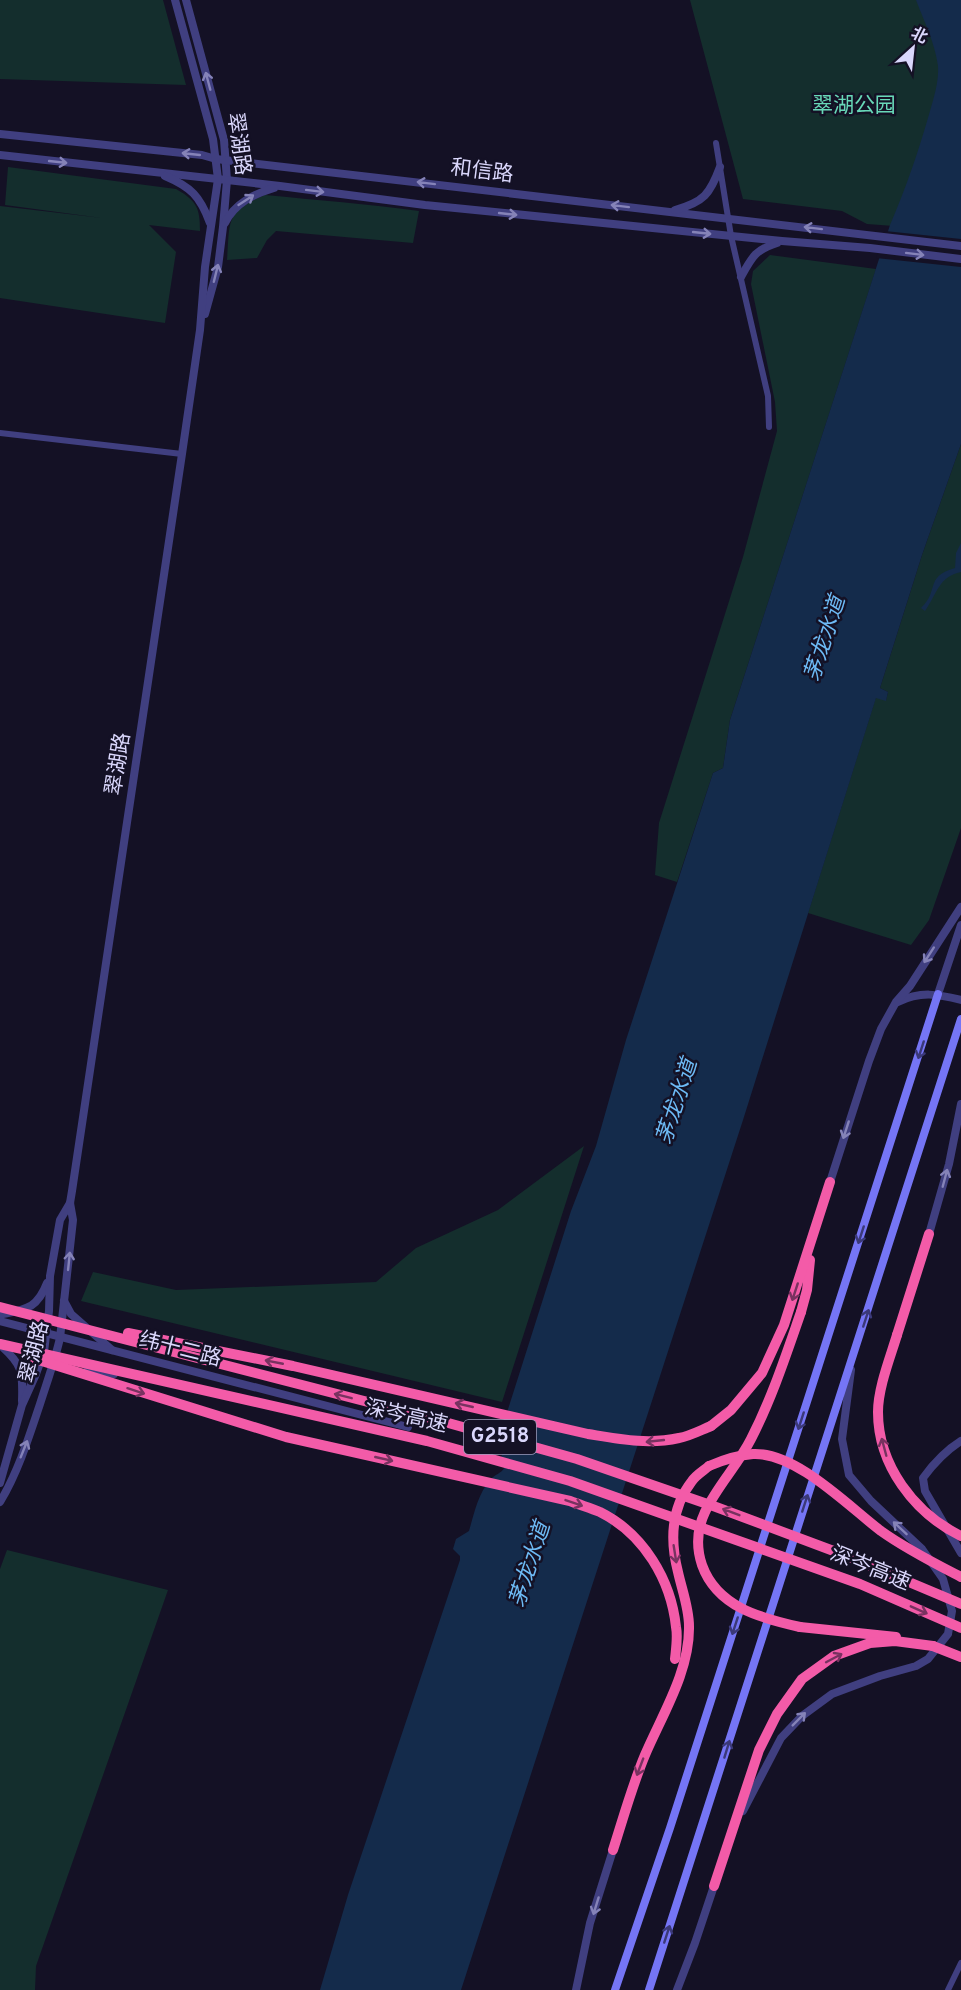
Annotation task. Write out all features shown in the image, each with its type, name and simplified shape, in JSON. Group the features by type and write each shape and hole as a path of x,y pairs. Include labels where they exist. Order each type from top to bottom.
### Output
{"highway":[{"path":"0,1307 293,1366 588,1434 646,1442 681,1438 711,1426 731,1410 762,1373 784,1325 830,1182"},
{"path":"929,1234 884,1380 878,1410 882,1449 899,1482 921,1508 948,1530 961,1536"},
{"path":"813,1236 807,1290 801,1312 766,1408 750,1441 704,1513 698,1534 699,1555 707,1579 725,1599 772,1621 800,1627 879,1634 933,1646 961,1657"},
{"name":"深岑高速","path":"25,1313 434,1419 578,1459 847,1556 961,1604"},
{"path":"0,1344 286,1437 570,1501 601,1513 626,1529 647,1551 661,1574 672,1600 679,1661"},
{"name":"深岑高速","path":"0,1344 427,1441 570,1481 860,1584 961,1628"},
{"path":"613,1850 638,1772 664,1714 679,1661 688,1645 687,1607 673,1546 674,1524 680,1501 692,1480 709,1466 728,1457 755,1454 780,1460 803,1470 888,1536 961,1577"},
{"path":"714,1886 759,1750 777,1714 802,1679 834,1656 870,1643 895,1641 933,1646"}],"main road":[{"path":"615,1990 670,1828 938,994"},
{"path":"649,1990 961,1019"}],"street":[{"name":"翠湖路","path":"0,1502 26,1445 60,1338 73,1220 70,1203 200,330 205,267 218,179 213,139 175,0"},
{"name":"翠湖路","path":"186,0 224,140 227,180 218,267 200,330"},
{"name":"和信路","path":"0,134 202,155 216,159 961,246"},
{"path":"716,143 731,236 768,396 769,427"},
{"name":"和信路","path":"0,155 280,186 425,205 870,248 961,259"},
{"path":"669,212 686,207 707,194 712,188 720,166"},
{"path":"158,173 185,185 193,192 203,205 211,226"},
{"path":"223,227 233,210 241,203 260,192 280,186"},
{"path":"741,277 753,254 782,241"},
{"path":"0,433 182,454"},
{"path":"830,1182 881,1029 896,1002 910,986 961,907"},
{"path":"938,994 961,926"},
{"path":"896,1002 910,996 938,994 961,1000"},
{"path":"929,1234 949,1164 961,1104"},
{"name":"翠湖路","path":"0,1483 22,1405 44,1352 50,1276 60,1220 70,1203"},
{"path":"0,1314 25,1309 36,1304 50,1276"},
{"path":"64,1300 71,1314 113,1351"},
{"name":"纬十二路","path":"0,1321 408,1427"},
{"path":"0,1344 44,1352 346,1428 351,1412"},
{"path":"0,1344 18,1363 23,1378 22,1405"},
{"path":"728,1842 782,1738 801,1716 832,1694 880,1676 916,1666 928,1659 948,1634 952,1611 943,1579 922,1549 871,1501 849,1476 842,1439 854,1354"},
{"path":"42,1400 53,1376 67,1370 141,1376"},
{"path":"961,1441 947,1449 923,1479 925,1491 961,1553"},
{"path":"576,1990 590,1923 613,1850"},
{"path":"676,1990 714,1886"},
{"path":"948,1990 961,1963"}],"green space":[{"path":"0,0 163,0 186,85 0,79"},
{"name":"翠湖公园","path":"690,0 961,0 961,231 867,224 842,211 743,199"},
{"path":"8,167 176,189 189,197 198,211 200,231 149,225 176,252 165,323 0,298 0,206 102,218 5,205"},
{"path":"265,195 419,211 413,243 276,231 267,240 257,258 227,260 232,219 243,207"},
{"path":"770,255 876,269 730,720 723,768 713,773 677,882 655,875 659,823 743,557 777,431 775,402 751,284 753,271"},
{"path":"961,444 961,828 929,920 911,945 808,913 876,697 886,700 888,692 880,688 922,555"},
{"path":"584,1146 502,1402 81,1301 93,1272 176,1290 376,1282 416,1248 498,1210"},
{"path":"7,1550 168,1590 36,1966 35,1990 0,1990 0,1569"}],"water":[{"name":"茅龙水道","path":"916,0 961,0 961,444 922,555 880,688 888,692 886,701 876,698 743,1120 461,1990 320,1990 348,1895 460,1560 460,1556 453,1549 456,1539 469,1531 482,1491 490,1480 505,1467 500,1459 505,1449 501,1435 503,1425 571,1211 596,1146 626,1040 713,773 723,768 730,720 890,225 926,126 936,89 938,66 932,41"},
{"path":"961,543 961,572 948,577 943,582 925,611 921,608 927,601 936,580 945,572 955,568 956,553"}],"pier":[{"path":"885,231 961,239 961,267 876,258"}]}
